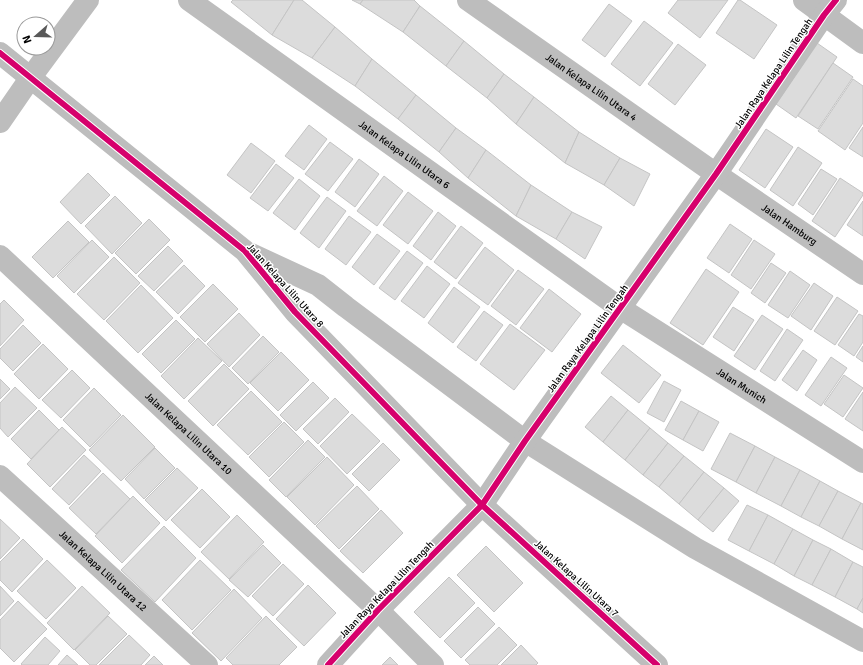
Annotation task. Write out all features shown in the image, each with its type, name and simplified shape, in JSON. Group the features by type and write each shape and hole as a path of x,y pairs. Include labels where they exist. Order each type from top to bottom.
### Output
{"street":[{"path":"0,122 88,0"},
{"name":"Jalan Kelapa Lilin Utara 6","path":"189,0 620,308"},
{"name":"Jalan Kelapa Lilin Utara 4","path":"468,0 716,174"},
{"path":"804,0 830,7 863,43"},
{"name":"Jalan Raya Kelapa Lilin Tengah","path":"328,665 378,610 482,505 525,441 716,174 830,7"},
{"name":"Jalan Kelapa Lilin Utara 8","path":"0,53 245,251 295,312 482,505"},
{"name":"Jalan Hamburg","path":"716,174 863,274"},
{"name":"Jalan Kelapa Lilin Utara 8","path":"245,251 318,285 346,308 525,441"},
{"name":"Jalan Kelapa Lilin Utara 10","path":"0,256 378,610 433,665"},
{"name":"Jalan Munich","path":"620,308 863,462"},
{"path":"525,441 695,548 863,641"},
{"name":"Jalan Kelapa Lilin Utara 12","path":"0,476 207,665"},
{"name":"Jalan Kelapa Lilin Utara 7","path":"482,505 657,665"}],"building":[{"path":"233,0 294,0 272,35 231,2"},
{"path":"294,0 302,0 335,27 312,58 272,35"},
{"path":"352,0 363,0 360,4"},
{"path":"363,0 414,0 420,6 403,32 360,4"},
{"path":"678,0 728,0 700,38 668,13"},
{"path":"738,0 777,25 754,59 716,33"},
{"path":"609,4 632,21 605,57 582,40"},
{"path":"420,6 464,41 446,66 403,32"},
{"path":"644,21 673,43 640,86 611,64"},
{"path":"335,27 372,59 355,86 312,58"},
{"path":"464,41 504,74 487,98 446,66"},
{"path":"817,43 837,57 796,118 776,104"},
{"path":"678,44 706,65 675,105 648,84"},
{"path":"372,59 416,95 398,119 355,86"},
{"path":"833,63 853,77 818,129 798,116"},
{"path":"504,74 534,97 516,124 487,98"},
{"path":"853,79 863,86 863,123 845,150 818,131"},
{"path":"416,95 456,128 439,152 398,119"},
{"path":"534,97 579,132 565,163 516,124"},
{"path":"309,125 327,139 304,170 285,156"},
{"path":"863,127 863,157 849,148"},
{"path":"456,128 486,150 468,178 439,152"},
{"path":"766,129 793,147 765,188 739,170"},
{"path":"579,132 620,158 604,185 565,163"},
{"path":"330,142 353,159 328,191 305,174"},
{"path":"251,143 275,161 251,193 227,175"},
{"path":"798,147 822,163 793,206 770,190"},
{"path":"486,150 531,185 516,216 468,178"},
{"path":"620,158 650,174 634,206 604,185"},
{"path":"359,159 379,174 355,207 335,192"},
{"path":"276,164 294,178 268,211 250,198"},
{"path":"821,169 837,179 813,215 798,204"},
{"path":"88,173 110,195 81,224 60,202"},
{"path":"384,176 403,191 377,226 357,211"},
{"path":"840,178 863,193 863,195 835,237 812,221"},
{"path":"299,179 320,196 295,230 273,213"},
{"path":"531,185 572,212 556,239 516,216"},
{"path":"408,192 433,211 408,244 383,225"},
{"path":"115,196 142,223 112,254 85,226"},
{"path":"327,197 346,211 319,248 300,233"},
{"path":"863,201 863,236 847,225"},
{"path":"438,212 456,226 431,260 413,246"},
{"path":"572,212 602,227 585,259 556,239"},
{"path":"349,216 371,232 346,265 325,249"},
{"path":"149,219 170,240 136,274 115,253"},
{"path":"68,221 89,242 53,278 32,257"},
{"path":"730,224 752,239 729,273 707,258"},
{"path":"461,226 483,243 456,279 434,262"},
{"path":"377,234 400,251 374,285 352,267"},
{"path":"92,240 109,257 74,293 57,276"},
{"path":"754,240 775,254 751,289 731,275"},
{"path":"168,246 183,261 154,291 138,276"},
{"path":"485,247 514,270 488,305 458,283"},
{"path":"407,251 423,263 395,300 379,288"},
{"path":"114,257 140,283 104,320 77,294"},
{"path":"771,263 786,273 765,303 751,293"},
{"path":"184,265 205,286 178,314 156,292"},
{"path":"427,266 450,284 424,318 401,301"},
{"path":"706,269 739,292 703,345 670,323"},
{"path":"518,270 544,289 516,325 491,306"},
{"path":"790,271 810,285 788,318 768,305"},
{"path":"814,283 833,296 811,330 791,316"},
{"path":"213,284 238,309 205,342 180,317"},
{"path":"141,285 173,318 138,353 106,321"},
{"path":"454,287 480,307 453,343 428,323"},
{"path":"549,289 581,314 552,352 520,328"},
{"path":"837,297 858,311 835,345 814,331"},
{"path":"4,300 24,320 0,346 0,304"},
{"path":"733,307 754,320 734,351 713,337"},
{"path":"484,311 503,325 476,361 457,347"},
{"path":"239,313 260,335 229,367 207,344"},
{"path":"859,314 863,316 863,342 854,356 838,345"},
{"path":"762,315 783,329 755,370 734,356"},
{"path":"176,320 195,339 161,373 142,354"},
{"path":"510,324 545,350 514,390 480,364"},
{"path":"23,325 41,343 13,371 0,358 0,349"},
{"path":"787,329 803,340 775,381 760,371"},
{"path":"263,336 279,352 248,384 232,368"},
{"path":"198,338 222,361 184,399 161,376"},
{"path":"43,344 68,369 39,399 14,374"},
{"path":"623,345 661,375 639,403 601,373"},
{"path":"863,346 863,362 856,357"},
{"path":"803,350 817,360 797,391 782,380"},
{"path":"281,352 309,380 278,411 250,383"},
{"path":"831,357 847,368 821,406 805,395"},
{"path":"224,364 249,389 213,426 188,401"},
{"path":"72,370 90,388 61,418 42,400"},
{"path":"844,375 863,388 843,417 824,404"},
{"path":"0,379 10,389 0,399"},
{"path":"664,381 681,390 664,422 647,413"},
{"path":"313,382 329,398 296,431 280,415"},
{"path":"15,387 37,408 8,437 0,428 0,403"},
{"path":"94,388 121,415 90,447 63,420"},
{"path":"251,391 282,422 248,455 217,425"},
{"path":"863,392 863,431 845,419"},
{"path":"611,396 628,410 603,442 585,427"},
{"path":"335,398 349,412 318,444 303,429"},
{"path":"681,401 699,411 683,440 665,430"},
{"path":"39,410 59,430 31,459 11,439"},
{"path":"628,410 650,428 625,460 603,442"},
{"path":"699,411 719,422 703,451 683,440"},
{"path":"352,414 380,441 347,474 320,446"},
{"path":"123,415 155,447 121,481 89,450"},
{"path":"284,422 304,442 269,477 249,457"},
{"path":"62,427 86,450 50,487 27,464"},
{"path":"650,428 668,443 643,475 625,460"},
{"path":"730,433 755,446 736,482 711,469"},
{"path":"308,440 325,457 286,497 269,480"},
{"path":"383,443 400,460 369,491 352,474"},
{"path":"668,443 684,456 659,487 643,475"},
{"path":"755,446 775,457 756,493 736,482"},
{"path":"155,448 175,468 144,499 125,479"},
{"path":"84,455 101,471 69,505 52,489"},
{"path":"684,456 704,472 679,504 659,487"},
{"path":"327,457 354,485 315,525 287,497"},
{"path":"775,457 800,470 781,506 756,493"},
{"path":"177,468 198,488 166,521 145,500"},
{"path":"800,470 820,481 801,517 781,506"},
{"path":"704,472 724,488 698,520 679,504"},
{"path":"103,473 130,499 96,534 69,508"},
{"path":"820,481 838,491 819,526 801,517"},
{"path":"357,486 379,509 339,549 316,526"},
{"path":"724,488 739,501 713,532 698,520"},
{"path":"202,489 230,517 200,548 171,520"},
{"path":"838,491 861,503 842,539 819,526"},
{"path":"133,496 160,523 122,563 95,536"},
{"path":"861,503 863,504 863,550 842,539"},
{"path":"747,505 768,515 749,551 728,540"},
{"path":"381,510 403,533 363,573 340,551"},
{"path":"237,515 264,542 229,579 201,552"},
{"path":"768,515 793,529 774,564 749,551"},
{"path":"0,519 20,538 0,559"},
{"path":"164,526 196,558 155,602 121,570"},
{"path":"793,529 813,540 794,576 774,564"},
{"path":"23,539 43,559 12,592 0,580 0,562"},
{"path":"813,540 831,549 812,585 794,576"},
{"path":"263,545 281,563 248,597 229,580"},
{"path":"486,546 523,583 494,612 457,575"},
{"path":"831,549 853,562 835,597 812,585"},
{"path":"47,560 76,588 46,619 17,591"},
{"path":"200,560 231,590 192,630 162,600"},
{"path":"853,562 863,567 863,598 857,609 835,597"},
{"path":"283,564 304,584 273,616 252,596"},
{"path":"449,577 475,603 440,638 414,612"},
{"path":"308,585 336,613 304,646 276,619"},
{"path":"0,586 14,601 0,616"},
{"path":"82,586 110,613 74,650 47,623"},
{"path":"234,589 262,618 221,661 192,633"},
{"path":"863,598 863,613 857,609"},
{"path":"18,601 47,629 14,662 0,648 0,620"},
{"path":"478,607 495,624 461,658 444,641"},
{"path":"108,616 127,634 96,665 90,665 75,650"},
{"path":"266,616 297,647 279,665 233,665 226,658"},
{"path":"499,627 517,645 497,665 470,665 465,660"},
{"path":"129,635 150,655 141,665 99,665"},
{"path":"45,637 60,651 48,665 22,665 21,664"},
{"path":"521,645 538,663 536,665 501,665"},
{"path":"67,655 78,665 58,665"},
{"path":"154,656 163,665 145,665"},
{"path":"390,657 398,665 382,665"}],"cycle path":[{"path":"328,665 378,610 482,505 525,441 716,174 824,15 836,0"},
{"path":"0,53 245,251 295,312 482,505 657,665"}]}
